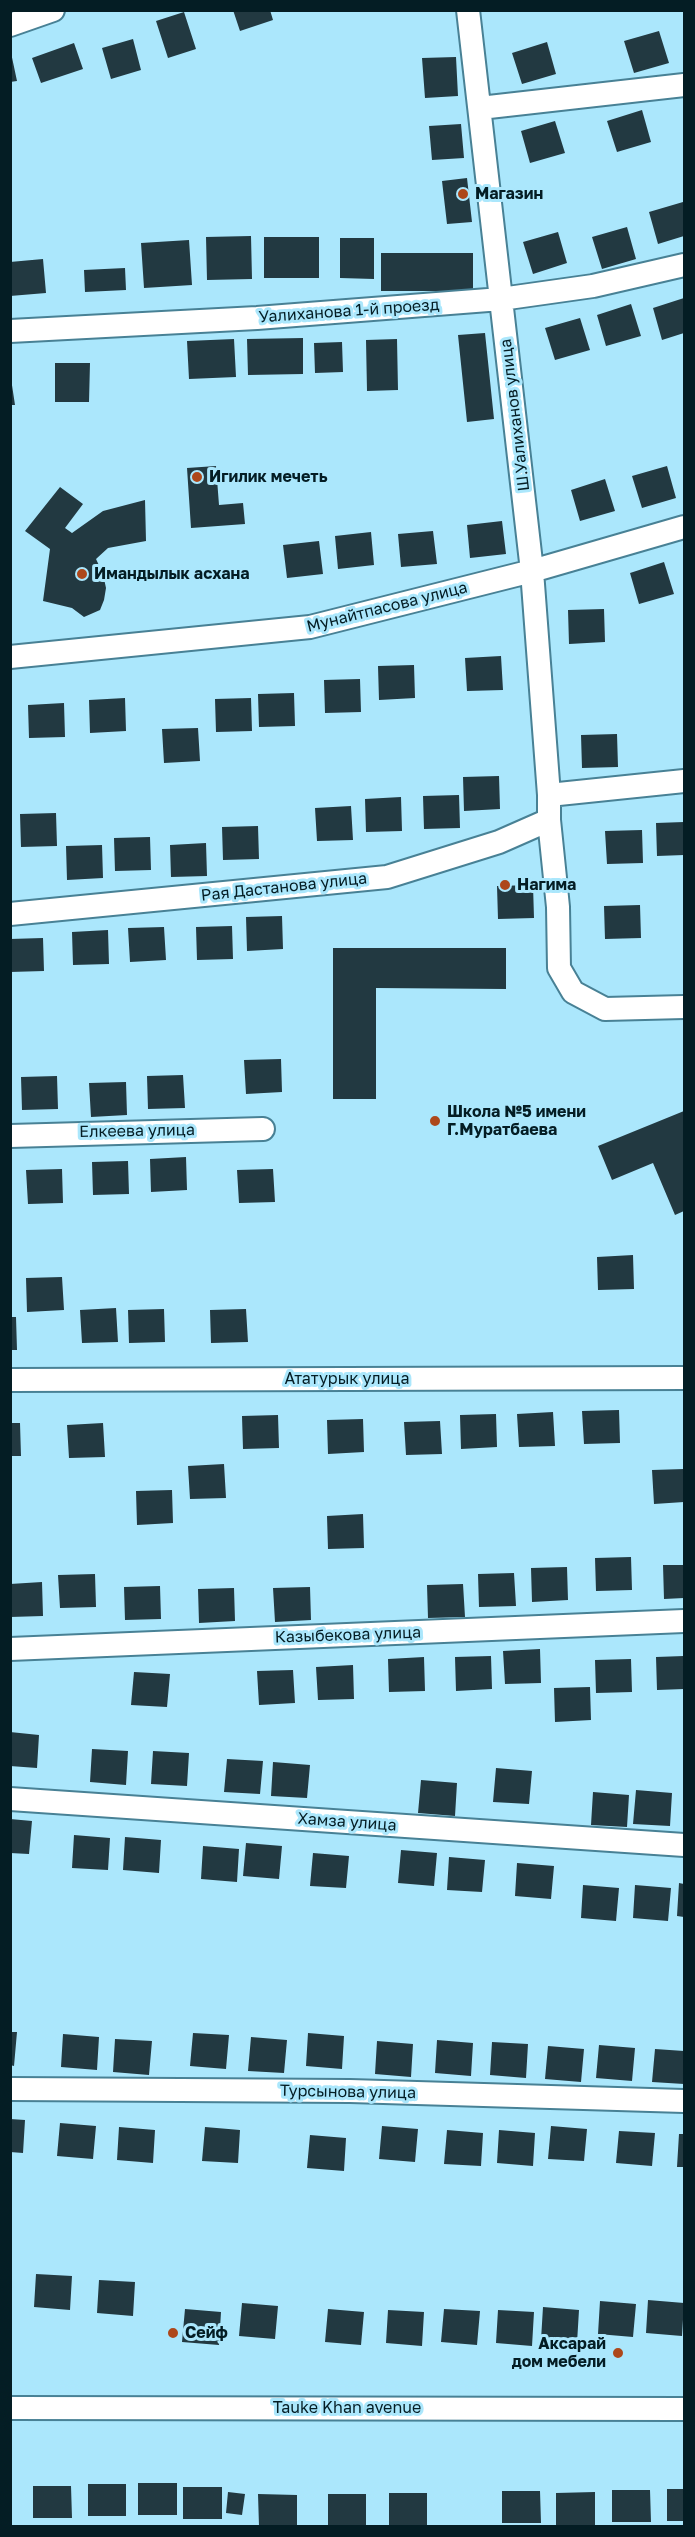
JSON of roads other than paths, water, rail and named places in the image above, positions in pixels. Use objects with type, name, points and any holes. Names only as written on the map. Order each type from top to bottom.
[{"type":"street","points":[[10,25],[53,10]]},
{"type":"street","name":"Ш.Уалиханов улица","points":[[468,10],[532,571],[549,820],[558,908],[559,968],[573,992],[605,1009],[684,1006]]},
{"type":"street","points":[[480,108],[684,85]]},
{"type":"street","name":"Уалиханова 1-й проезд","points":[[10,331],[257,318],[501,299],[593,286],[684,265]]},
{"type":"street","name":"Мунайтпасова улица","points":[[10,657],[310,627],[532,571],[684,527]]},
{"type":"street","points":[[549,795],[684,781]]},
{"type":"street","name":"Рая Дастанова улица","points":[[10,914],[387,877],[499,842],[549,820]]},
{"type":"street","name":"Елкеева улица","points":[[10,1136],[263,1128]]},
{"type":"street","name":"Ататурык улица","points":[[10,1380],[684,1378]]},
{"type":"street","name":"Казыбекова улица","points":[[10,1649],[684,1621]]},
{"type":"street","name":"Хамза улица","points":[[10,1798],[684,1845]]},
{"type":"street","name":"Турсынова улица","points":[[10,2089],[350,2091],[684,2101]]},
{"type":"street","name":"Tauke Khan avenue","points":[[10,2408],[684,2409]]},
{"type":"place","name":"Магазин","points":[[463,194]]},
{"type":"place","name":"Игилик мечеть","points":[[197,477]]},
{"type":"place","name":"Имандылык асхана","points":[[82,574]]},
{"type":"place","name":"Нагима","points":[[505,885]]},
{"type":"place","name":"Школа №5 имени Г.Муратбаева","points":[[435,1121]]},
{"type":"place","name":"Сейф","points":[[173,2333]]},
{"type":"place","name":"Аксарай дом мебели","points":[[618,2353]]}]
